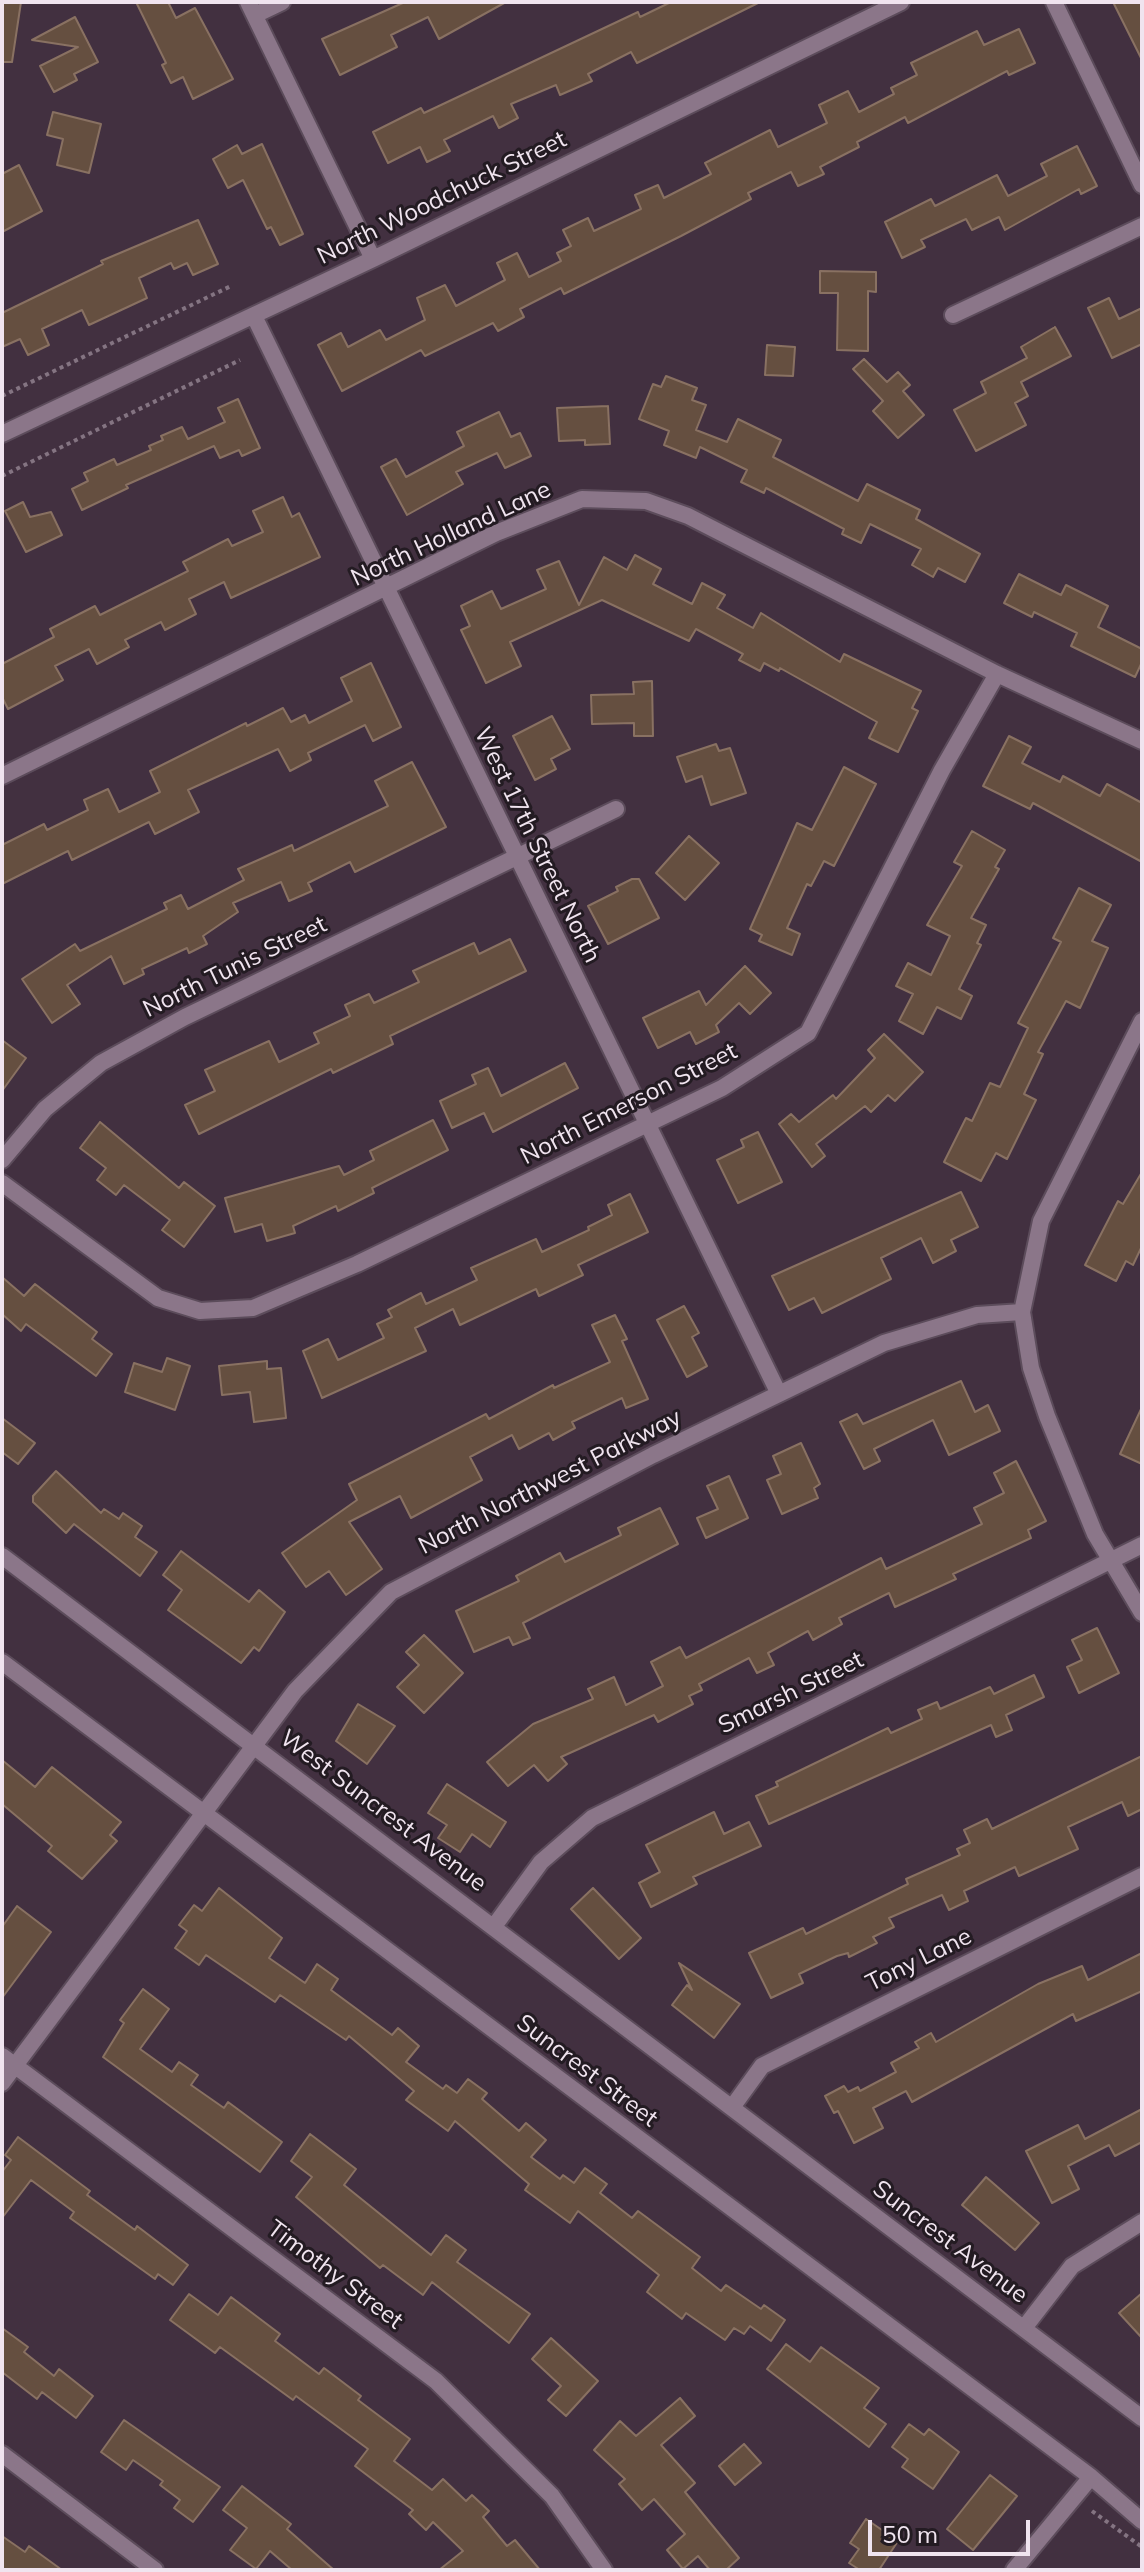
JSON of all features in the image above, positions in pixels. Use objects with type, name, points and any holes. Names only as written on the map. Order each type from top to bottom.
[{"type":"street","points":[[282,2],[252,9],[373,259]]},
{"type":"street","name":"North Woodchuck Street","points":[[2,434],[373,259],[901,2]]},
{"type":"street","points":[[1054,2],[1142,185]]},
{"type":"street","points":[[953,315],[1142,226]]},
{"type":"street","name":"West 17th Street North","points":[[254,316],[779,1394]]},
{"type":"street","name":"North Holland Lane","points":[[2,776],[386,590],[496,533],[582,499],[646,501],[688,516],[997,674],[1142,741]]},
{"type":"street","name":"North Emerson Street","points":[[2,1183],[158,1298],[200,1311],[253,1308],[357,1264],[722,1088],[808,1033],[942,770],[997,674]]},
{"type":"street","name":"North Tunis Street","points":[[2,1160],[45,1109],[101,1063],[185,1017],[616,809]]},
{"type":"street","points":[[1142,1021],[1041,1221],[1022,1312],[1031,1368],[1047,1416],[1095,1534],[1142,1613]]},
{"type":"street","name":"North Northwest Parkway","points":[[2,2083],[9,2061],[205,1814],[295,1691],[391,1592],[653,1455],[884,1343],[977,1315],[1022,1312]]},
{"type":"street","name":"Smarsh Street","points":[[495,1925],[541,1862],[592,1818],[1142,1545]]},
{"type":"street","name":"West Suncrest Avenue","points":[[2,1556],[733,2106]]},
{"type":"street","name":"Suncrest Street","points":[[2,1662],[1091,2477],[1142,2521]]},
{"type":"street","name":"Tony Lane","points":[[733,2106],[762,2066],[1142,1876]]},
{"type":"street","name":"Timothy Street","points":[[9,2061],[436,2381],[552,2496],[604,2570]]},
{"type":"street","name":"Suncrest Avenue","points":[[733,2106],[1140,2417]]},
{"type":"street","points":[[1024,2328],[1072,2266],[1142,2222]]},
{"type":"street","points":[[2,2454],[155,2570]]},
{"type":"street","points":[[1014,2570],[1091,2477]]},
{"type":"path","points":[[2,396],[231,286]]},
{"type":"path","points":[[2,476],[240,360]]},
{"type":"path","points":[[1092,2511],[1142,2547]]},
{"type":"building","points":[[2,2],[21,2],[12,62],[2,62]]},
{"type":"building","points":[[136,2],[168,2],[176,18],[195,8],[233,79],[193,99],[183,77],[171,83],[162,65],[166,63]]},
{"type":"building","points":[[405,2],[506,2],[439,39],[428,17],[391,35],[397,47],[340,75],[322,39]]},
{"type":"building","points":[[671,2],[760,2],[637,63],[631,52],[588,74],[592,81],[560,95],[556,85],[511,104],[518,118],[499,128],[493,116],[444,140],[450,151],[427,162],[420,147],[388,163],[373,132],[421,108],[424,113],[638,12],[640,17]]},
{"type":"building","points":[[1113,2],[1142,2],[1142,60]]},
{"type":"building","points":[[75,17],[98,62],[74,74],[77,80],[54,92],[40,66],[78,47],[32,40]]},
{"type":"building","points":[[1019,29],[1035,63],[1009,75],[1007,71],[908,123],[905,117],[857,142],[859,147],[820,167],[824,174],[798,186],[791,172],[748,193],[751,199],[681,236],[564,294],[561,288],[520,309],[524,317],[498,331],[493,323],[425,356],[421,350],[342,391],[318,345],[341,333],[348,347],[380,330],[386,340],[425,320],[417,298],[445,285],[456,306],[505,280],[497,263],[517,253],[529,277],[561,261],[557,253],[571,246],[563,230],[588,218],[594,231],[641,209],[635,195],[658,185],[664,198],[711,174],[705,163],[770,130],[778,147],[827,123],[819,105],[848,91],[859,112],[894,94],[891,88],[917,75],[911,63],[977,31],[984,45]]},
{"type":"building","points":[[53,112],[101,124],[89,173],[57,165],[63,139],[47,135]]},
{"type":"building","points":[[262,144],[303,234],[280,245],[271,227],[267,229],[243,180],[228,188],[213,159],[237,145],[242,154]]},
{"type":"building","points":[[1077,146],[1097,186],[1081,194],[1079,189],[1005,230],[999,217],[972,230],[966,219],[921,240],[925,247],[902,258],[885,222],[931,199],[935,206],[997,175],[1008,196],[1047,176],[1041,164]]},
{"type":"building","points":[[19,165],[42,211],[2,232],[2,174]]},
{"type":"building","points":[[198,220],[218,264],[193,275],[187,263],[174,269],[171,263],[139,278],[147,298],[89,325],[82,310],[42,329],[49,345],[28,355],[20,339],[2,347],[2,313],[103,264],[101,261]]},
{"type":"building","points":[[820,271],[876,272],[876,292],[868,291],[868,351],[837,350],[838,293],[820,293]]},
{"type":"building","points":[[1109,298],[1119,319],[1142,308],[1142,344],[1112,358],[1088,308]]},
{"type":"building","points":[[1055,327],[1071,356],[1021,382],[1028,396],[1015,403],[1026,425],[976,451],[954,410],[986,393],[981,382],[1027,358],[1021,347]]},
{"type":"building","points":[[767,345],[795,347],[793,376],[765,375]]},
{"type":"building","points":[[864,359],[887,382],[898,372],[910,385],[903,391],[924,415],[898,438],[873,411],[883,401],[853,369]]},
{"type":"building","points":[[666,376],[697,388],[692,400],[706,405],[696,430],[727,442],[738,419],[781,440],[773,457],[858,501],[867,484],[920,510],[916,519],[980,554],[965,582],[938,568],[933,577],[912,565],[921,549],[870,524],[861,543],[842,534],[844,529],[766,488],[764,493],[741,482],[747,470],[700,447],[696,458],[664,445],[669,431],[639,419],[653,384],[661,387]]},
{"type":"building","points":[[238,399],[260,448],[242,456],[239,450],[220,458],[214,446],[126,485],[128,488],[82,510],[72,489],[88,481],[84,473],[114,459],[117,465],[151,450],[149,446],[163,440],[161,436],[182,427],[188,439],[225,422],[218,408]]},
{"type":"building","points":[[608,406],[610,444],[585,445],[585,440],[559,441],[557,408]]},
{"type":"building","points":[[499,412],[511,437],[520,433],[531,456],[505,468],[497,453],[456,472],[463,484],[407,515],[381,467],[396,459],[406,477],[464,446],[457,432]]},
{"type":"building","points":[[283,497],[292,517],[299,513],[320,557],[231,598],[224,582],[189,599],[196,614],[165,630],[161,622],[125,640],[129,647],[97,664],[89,649],[55,666],[63,680],[8,709],[2,697],[2,664],[54,637],[50,629],[95,606],[100,615],[188,571],[183,562],[228,539],[232,546],[263,532],[253,511]]},
{"type":"building","points":[[23,502],[30,517],[51,512],[62,535],[26,552],[5,511]]},
{"type":"building","points":[[635,555],[661,569],[653,584],[692,604],[702,583],[725,595],[717,608],[753,628],[761,613],[840,662],[844,654],[921,691],[912,708],[918,711],[898,752],[869,738],[877,722],[780,668],[779,671],[764,663],[760,671],[739,660],[743,654],[696,629],[689,641],[602,600],[510,642],[521,666],[486,683],[461,630],[470,626],[461,606],[492,591],[501,609],[546,589],[537,570],[559,561],[579,605],[604,557],[627,570]]},
{"type":"building","points":[[1019,574],[1061,595],[1066,585],[1108,606],[1098,627],[1142,649],[1142,662],[1135,677],[1071,646],[1077,633],[1034,612],[1032,617],[1004,603]]},
{"type":"building","points":[[371,663],[401,727],[373,741],[365,725],[308,753],[311,760],[290,771],[278,749],[188,790],[199,812],[155,834],[149,822],[72,860],[68,851],[2,884],[2,845],[44,824],[47,830],[88,810],[84,800],[108,789],[119,812],[160,792],[150,771],[283,708],[291,722],[305,715],[309,723],[352,701],[341,678]]},
{"type":"building","points":[[652,681],[653,736],[634,736],[634,723],[592,724],[591,695],[634,694],[633,682]]},
{"type":"building","points":[[552,716],[570,749],[551,759],[556,769],[535,780],[513,736]]},
{"type":"building","points":[[1009,736],[1031,747],[1022,763],[1060,782],[1063,776],[1100,796],[1107,784],[1142,803],[1142,862],[1033,803],[1030,809],[983,786]]},
{"type":"building","points":[[716,744],[719,751],[730,748],[746,793],[711,805],[702,776],[686,782],[677,757]]},
{"type":"building","points":[[412,762],[446,827],[355,872],[350,862],[308,883],[312,891],[289,901],[281,882],[233,903],[238,912],[203,936],[207,944],[189,953],[187,948],[142,969],[144,974],[124,984],[111,956],[67,985],[80,1004],[52,1023],[22,979],[75,944],[80,951],[167,909],[164,903],[181,895],[188,909],[244,880],[238,869],[292,845],[294,851],[388,806],[375,781]]},
{"type":"building","points":[[844,767],[876,784],[834,866],[824,861],[811,886],[807,884],[787,928],[800,934],[792,955],[759,941],[762,935],[750,929],[797,823],[812,830]]},
{"type":"building","points":[[972,831],[1005,850],[995,867],[999,869],[971,918],[986,925],[977,943],[981,945],[959,989],[972,996],[961,1019],[937,1007],[923,1034],[899,1021],[913,994],[896,986],[908,963],[931,975],[950,936],[927,925],[962,866],[954,862]]},
{"type":"building","points":[[689,836],[719,863],[685,900],[656,873]]},
{"type":"building","points":[[639,879],[659,918],[608,944],[588,906],[618,891],[616,887]]},
{"type":"building","points":[[1079,888],[1111,905],[1092,941],[1108,948],[1080,1008],[1066,1001],[1038,1052],[1043,1054],[1024,1094],[1036,1100],[1007,1159],[996,1153],[981,1181],[944,1162],[966,1118],[972,1121],[990,1083],[1000,1087],[1028,1028],[1018,1023],[1061,942],[1053,938]]},
{"type":"building","points":[[510,939],[526,971],[390,1036],[393,1044],[333,1073],[331,1069],[199,1134],[185,1105],[215,1091],[205,1070],[269,1041],[279,1062],[319,1043],[314,1033],[350,1016],[345,1005],[369,994],[374,1003],[419,982],[413,971],[474,943],[479,954]]},
{"type":"building","points":[[745,966],[771,993],[750,1014],[739,1003],[716,1025],[719,1032],[696,1044],[690,1032],[658,1048],[643,1018],[699,991],[706,1005]]},
{"type":"building","points":[[884,1034],[923,1072],[895,1101],[888,1095],[871,1112],[865,1106],[816,1144],[825,1156],[812,1167],[779,1124],[791,1114],[799,1122],[833,1095],[836,1099],[875,1058],[868,1050]]},
{"type":"building","points":[[2,1040],[26,1058],[2,1091]]},
{"type":"building","points":[[565,1063],[578,1088],[493,1132],[484,1113],[452,1128],[440,1101],[476,1084],[472,1075],[488,1068],[501,1096]]},
{"type":"building","points":[[433,1120],[448,1150],[372,1188],[374,1193],[338,1211],[336,1206],[293,1226],[295,1233],[267,1241],[262,1224],[235,1232],[225,1198],[339,1166],[344,1175],[374,1160],[370,1151]]},
{"type":"building","points":[[100,1122],[179,1188],[184,1182],[215,1206],[184,1247],[162,1230],[170,1220],[124,1185],[116,1195],[97,1180],[106,1168],[80,1148]]},
{"type":"building","points":[[758,1132],[782,1182],[738,1203],[717,1160],[744,1147],[741,1140]]},
{"type":"building","points":[[1142,1172],[1142,1246],[1133,1265],[1126,1261],[1116,1281],[1085,1265],[1118,1201],[1123,1204]]},
{"type":"building","points":[[961,1192],[978,1227],[951,1240],[956,1251],[933,1263],[921,1238],[881,1258],[891,1279],[822,1313],[814,1298],[789,1310],[772,1276]]},
{"type":"building","points":[[630,1194],[648,1232],[578,1265],[583,1275],[539,1296],[536,1289],[460,1325],[453,1309],[415,1328],[426,1351],[322,1398],[303,1351],[328,1339],[338,1360],[384,1338],[377,1324],[392,1317],[388,1310],[421,1293],[426,1304],[477,1280],[471,1268],[536,1239],[542,1252],[589,1230],[588,1227],[612,1215],[608,1205]]},
{"type":"building","points":[[2,1277],[24,1296],[35,1284],[97,1332],[92,1339],[112,1354],[96,1376],[26,1324],[21,1331],[2,1314]]},
{"type":"building","points":[[684,1306],[699,1333],[692,1337],[707,1366],[687,1377],[657,1320]]},
{"type":"building","points":[[615,1315],[627,1339],[622,1341],[648,1399],[626,1408],[622,1398],[572,1422],[575,1428],[553,1440],[549,1433],[519,1449],[512,1435],[470,1457],[482,1480],[411,1518],[400,1496],[349,1522],[382,1569],[346,1595],[329,1571],[306,1587],[282,1553],[357,1500],[349,1484],[486,1414],[489,1419],[553,1385],[554,1388],[610,1362],[592,1325]]},
{"type":"building","points":[[167,1358],[190,1366],[175,1410],[125,1392],[134,1363],[162,1372]]},
{"type":"building","points":[[267,1361],[267,1369],[281,1368],[286,1418],[254,1422],[250,1392],[222,1395],[219,1366]]},
{"type":"building","points":[[961,1381],[975,1412],[988,1405],[1000,1431],[949,1455],[933,1420],[874,1449],[880,1461],[864,1469],[840,1422],[857,1414],[863,1424]]},
{"type":"building","points":[[1142,1407],[1142,1464],[1120,1454]]},
{"type":"building","points":[[2,1418],[35,1443],[18,1464],[2,1452]]},
{"type":"building","points":[[801,1443],[820,1484],[814,1488],[818,1498],[782,1514],[767,1480],[781,1474],[773,1456]]},
{"type":"building","points":[[1016,1461],[1046,1521],[1028,1530],[1031,1538],[953,1574],[956,1579],[895,1607],[889,1593],[839,1618],[842,1624],[813,1640],[808,1631],[768,1653],[774,1665],[757,1673],[749,1658],[699,1684],[702,1690],[689,1696],[693,1704],[658,1722],[654,1715],[561,1757],[567,1764],[548,1781],[534,1765],[508,1786],[487,1762],[533,1724],[593,1699],[588,1689],[614,1677],[626,1705],[663,1686],[651,1662],[680,1647],[686,1658],[881,1558],[886,1569],[982,1524],[974,1508],[1004,1493],[994,1473]]},
{"type":"building","points":[[56,1471],[101,1513],[104,1509],[119,1519],[123,1513],[142,1526],[135,1537],[157,1552],[140,1576],[74,1524],[66,1533],[33,1502],[33,1496]]},
{"type":"building","points":[[729,1476],[748,1518],[706,1538],[697,1518],[718,1509],[707,1486]]},
{"type":"building","points":[[660,1508],[678,1544],[523,1623],[530,1638],[513,1645],[509,1637],[474,1652],[456,1611],[519,1581],[516,1576],[560,1553],[565,1562],[621,1535],[618,1528]]},
{"type":"building","points":[[181,1551],[249,1602],[259,1590],[285,1612],[259,1651],[254,1647],[241,1663],[168,1610],[182,1590],[163,1575]]},
{"type":"building","points":[[1097,1628],[1119,1673],[1079,1693],[1067,1667],[1082,1660],[1072,1640]]},
{"type":"building","points":[[424,1635],[463,1673],[424,1713],[397,1687],[419,1665],[406,1652]]},
{"type":"building","points":[[1034,1675],[1044,1697],[1006,1715],[1012,1730],[996,1737],[991,1725],[769,1824],[756,1796],[778,1786],[776,1782],[888,1728],[891,1733],[922,1719],[918,1710],[937,1702],[940,1709],[990,1687],[994,1694]]},
{"type":"building","points":[[358,1704],[395,1726],[367,1764],[336,1741]]},
{"type":"building","points":[[1142,1756],[1142,1809],[1128,1816],[1122,1802],[1068,1827],[1078,1849],[1019,1876],[1015,1867],[964,1891],[968,1901],[949,1910],[942,1895],[889,1918],[894,1927],[873,1937],[877,1943],[849,1957],[848,1953],[837,1956],[799,1974],[803,1983],[771,1998],[749,1953],[803,1928],[806,1934],[908,1884],[906,1879],[960,1855],[957,1849],[970,1843],[964,1830],[987,1819],[992,1829]]},
{"type":"building","points":[[2,1760],[35,1787],[52,1767],[121,1822],[110,1835],[117,1841],[82,1879],[48,1851],[52,1846],[2,1804]]},
{"type":"building","points":[[447,1784],[506,1822],[490,1847],[472,1834],[460,1852],[438,1838],[447,1825],[428,1813]]},
{"type":"building","points":[[714,1812],[724,1834],[749,1822],[761,1846],[693,1877],[697,1884],[651,1907],[639,1883],[660,1872],[646,1845]]},
{"type":"building","points":[[219,1888],[282,1938],[269,1958],[305,1983],[317,1964],[338,1979],[331,1990],[392,2035],[398,2028],[419,2046],[406,2062],[443,2089],[446,2085],[457,2093],[468,2079],[487,2093],[482,2099],[519,2131],[526,2123],[546,2140],[531,2157],[560,2179],[563,2175],[574,2183],[585,2168],[607,2184],[600,2193],[632,2218],[638,2211],[700,2257],[692,2268],[721,2291],[726,2285],[761,2309],[764,2305],[785,2320],[771,2341],[750,2326],[744,2334],[734,2328],[725,2340],[686,2313],[682,2319],[647,2292],[659,2275],[578,2211],[570,2223],[525,2190],[529,2184],[455,2121],[448,2131],[406,2100],[414,2091],[349,2036],[346,2040],[280,1995],[275,2002],[206,1955],[199,1965],[175,1948],[187,1931],[179,1925],[194,1905],[202,1911]]},
{"type":"building","points":[[593,1888],[641,1938],[619,1959],[571,1909]]},
{"type":"building","points":[[17,1906],[51,1932],[2,1998],[2,1927]]},
{"type":"building","points":[[1142,1953],[1142,1991],[1076,2021],[1073,2014],[912,2102],[906,2091],[873,2108],[883,2128],[854,2143],[838,2111],[834,2113],[825,2096],[844,2086],[848,2092],[858,2087],[860,2091],[896,2072],[891,2063],[919,2048],[915,2042],[931,2033],[936,2042],[1038,1984],[1082,1966],[1088,1980]]},
{"type":"building","points":[[679,1963],[740,2004],[714,2038],[672,2005],[687,1985],[692,1990]]},
{"type":"building","points":[[143,1989],[169,2009],[140,2049],[172,2072],[179,2062],[198,2075],[191,2085],[224,2108],[228,2102],[282,2142],[260,2172],[103,2057],[124,2023],[120,2020]]},
{"type":"building","points":[[1142,2109],[1142,2142],[1115,2156],[1109,2145],[1068,2166],[1079,2189],[1052,2203],[1026,2151],[1078,2125],[1085,2139]]},
{"type":"building","points":[[310,2134],[356,2169],[344,2185],[431,2255],[446,2235],[466,2250],[457,2262],[530,2314],[509,2343],[432,2282],[423,2295],[383,2265],[380,2268],[296,2197],[312,2177],[291,2161]]},
{"type":"building","points":[[18,2137],[90,2191],[87,2195],[135,2230],[137,2226],[188,2265],[173,2285],[158,2274],[155,2279],[70,2218],[74,2212],[31,2180],[2,2218],[2,2172],[11,2160],[5,2155]]},
{"type":"building","points":[[986,2177],[1039,2223],[1015,2250],[962,2205]]},
{"type":"building","points":[[1142,2293],[1142,2338],[1119,2313]]},
{"type":"building","points":[[189,2294],[218,2315],[231,2297],[280,2334],[275,2341],[319,2374],[324,2368],[361,2396],[358,2400],[410,2439],[394,2461],[432,2490],[443,2479],[466,2501],[472,2495],[489,2511],[483,2517],[507,2546],[515,2540],[540,2570],[439,2570],[463,2551],[433,2522],[426,2530],[409,2514],[413,2510],[355,2466],[368,2449],[296,2396],[293,2400],[220,2347],[215,2353],[170,2320]]},
{"type":"building","points":[[2,2328],[28,2347],[24,2352],[54,2376],[59,2369],[93,2396],[76,2418],[42,2392],[37,2399],[2,2372]]},
{"type":"building","points":[[551,2338],[598,2381],[566,2416],[548,2400],[561,2386],[532,2359]]},
{"type":"building","points":[[786,2344],[810,2362],[821,2347],[879,2388],[864,2408],[886,2424],[869,2447],[767,2369]]},
{"type":"building","points":[[680,2398],[695,2416],[661,2445],[695,2483],[685,2492],[739,2558],[726,2570],[710,2570],[698,2556],[683,2569],[667,2550],[685,2534],[654,2499],[642,2510],[619,2484],[625,2479],[594,2450],[620,2421],[636,2436]]},
{"type":"building","points":[[124,2420],[220,2487],[193,2522],[174,2508],[180,2500],[160,2485],[163,2481],[133,2460],[126,2470],[101,2452]]},
{"type":"building","points":[[909,2424],[924,2435],[929,2429],[959,2452],[933,2489],[902,2467],[908,2459],[892,2447]]},
{"type":"building","points":[[744,2444],[761,2463],[735,2485],[719,2466]]},
{"type":"building","points":[[990,2475],[1017,2496],[973,2550],[947,2529]]},
{"type":"building","points":[[242,2486],[291,2524],[287,2529],[334,2570],[292,2570],[270,2551],[256,2569],[230,2550],[247,2528],[223,2510]]},
{"type":"building","points":[[866,2519],[898,2541],[879,2570],[860,2570],[849,2563],[859,2549],[850,2543]]},
{"type":"building","points":[[2,2536],[25,2552],[29,2546],[62,2570],[2,2570]]}]
